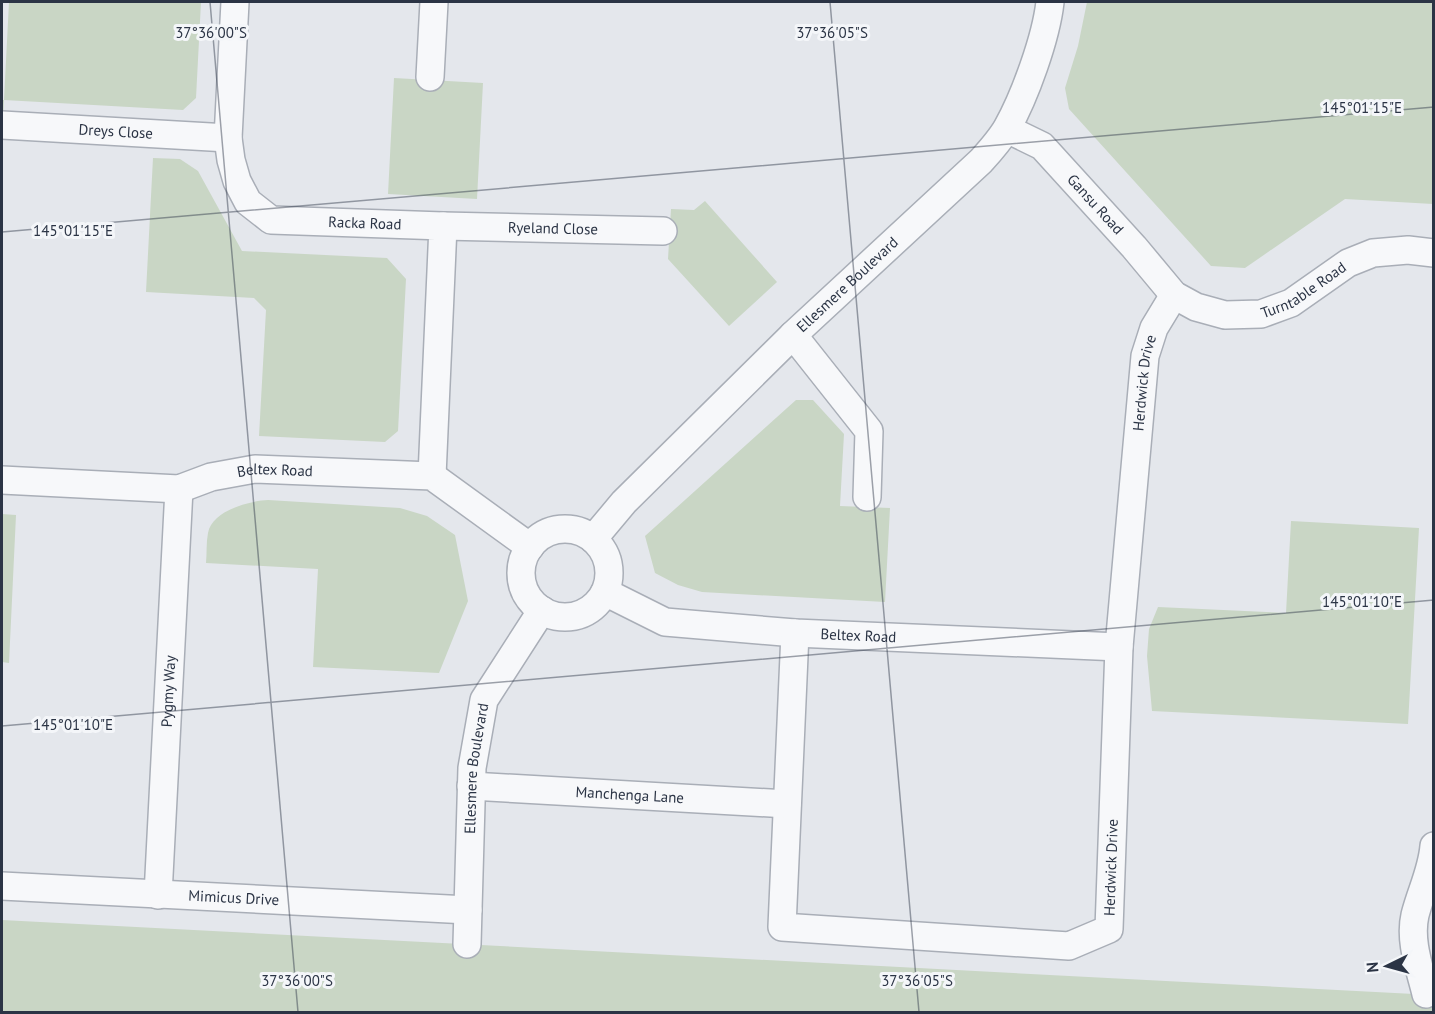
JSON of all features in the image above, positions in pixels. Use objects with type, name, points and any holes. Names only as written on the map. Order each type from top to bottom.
[{"type":"street","name":"Racka Road","points":[[235,2],[228,138],[237,181],[248,202],[271,220],[443,226]]},
{"type":"street","points":[[430,77],[434,2]]},
{"type":"street","name":"Ellesmere Boulevard","points":[[591,537],[624,501],[793,335],[981,161],[1007,129],[1042,41],[1050,2]]},
{"type":"street","name":"Dreys Close","points":[[2,125],[228,138]]},
{"type":"street","name":"Gansu Road","points":[[1007,129],[1042,146],[1134,247],[1174,295]]},
{"type":"street","points":[[443,226],[432,476],[530,547]]},
{"type":"street","name":"Ryeland Close","points":[[443,226],[663,231]]},
{"type":"street","name":"Turntable Road","points":[[1174,295],[1196,307],[1225,315],[1261,314],[1291,303],[1348,263],[1373,253],[1408,250],[1434,253]]},
{"type":"street","name":"Herdwick Drive","points":[[795,633],[782,927],[1069,946],[1109,929],[1119,647],[1145,356],[1154,328],[1174,295]]},
{"type":"street","points":[[793,335],[869,431],[867,497]]},
{"type":"street","name":"Beltex Road","points":[[2,480],[179,489],[211,477],[255,469],[432,476]]},
{"type":"street","name":"Pygmy Way","points":[[158,895],[179,489]]},
{"type":"street","points":[[558,529],[574,529],[591,537],[600,545],[607,558],[609,573],[605,592],[600,601],[589,610],[575,616],[560,617],[533,604],[525,591],[521,575],[523,559],[530,547],[543,535],[558,529]]},
{"type":"street","name":"Beltex Road","points":[[605,592],[664,622],[795,633],[1119,647]]},
{"type":"street","name":"Ellesmere Boulevard","points":[[467,944],[472,768],[484,700],[542,610]]},
{"type":"street","name":"Manchenga Lane","points":[[471,786],[787,804]]},
{"type":"street","points":[[1426,994],[1414,943],[1415,917],[1433,862],[1434,846]]},
{"type":"street","name":"Mimicus Drive","points":[[2,886],[468,910]]},
{"type":"green space","points":[[9,2],[201,2],[196,98],[183,110],[4,100]]},
{"type":"green space","points":[[1087,2],[1433,2],[1433,204],[1345,199],[1245,268],[1211,266],[1069,109],[1065,88],[1078,46]]},
{"type":"green space","points":[[394,78],[483,83],[477,199],[388,194]]},
{"type":"green space","points":[[2,100],[4,100],[2,140]]},
{"type":"green space","points":[[153,158],[180,159],[198,171],[242,251],[387,258],[406,279],[398,431],[385,442],[259,436],[266,310],[254,298],[146,292]]},
{"type":"green space","points":[[705,201],[777,282],[729,326],[668,259],[671,209],[694,210]]},
{"type":"green space","points":[[796,400],[813,400],[844,434],[840,506],[890,508],[885,602],[702,592],[678,585],[655,573],[645,536]]},
{"type":"green space","points":[[268,500],[400,508],[427,516],[455,535],[468,601],[439,673],[313,667],[318,569],[206,563],[208,533],[216,519],[223,513],[241,505]]},
{"type":"green space","points":[[2,514],[16,515],[9,663],[2,662]]},
{"type":"green space","points":[[1291,521],[1419,528],[1408,724],[1152,711],[1147,656],[1149,629],[1158,607],[1286,613]]},
{"type":"green space","points":[[2,920],[1433,995],[1433,1012],[2,1012]]}]
